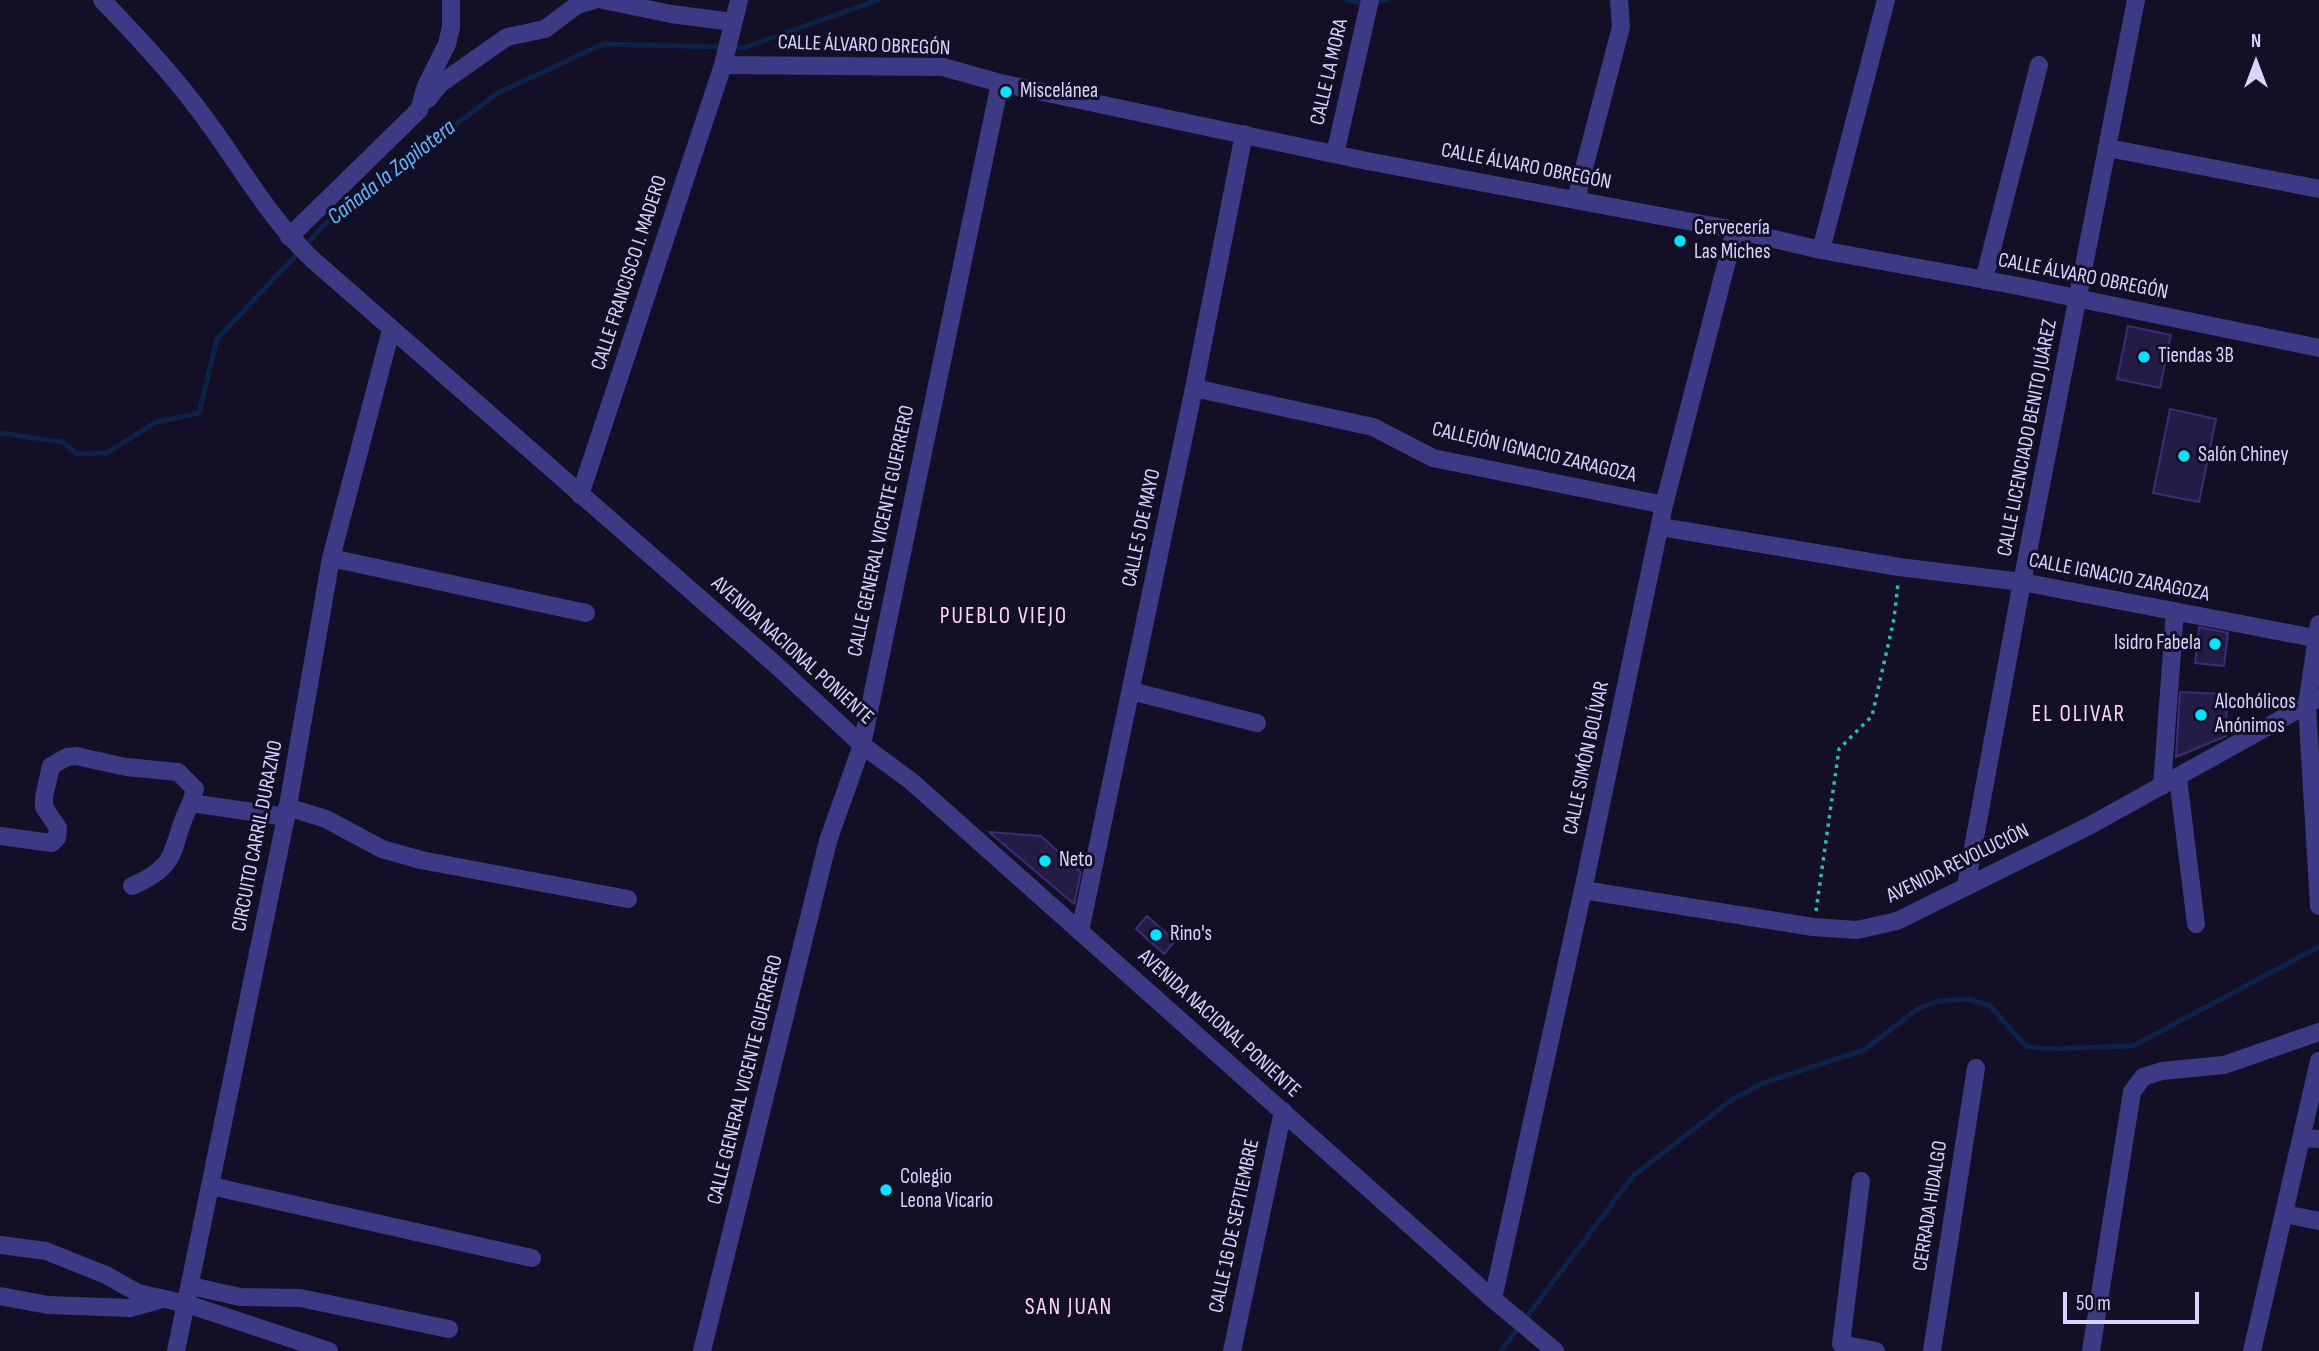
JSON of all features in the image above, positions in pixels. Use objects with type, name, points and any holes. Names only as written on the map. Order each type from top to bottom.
[{"type":"street","name":"AVENIDA NACIONAL PONIENTE","points":[[102,0],[195,105],[251,187],[289,237],[312,259],[776,665],[862,745],[911,781],[1493,1299],[1555,1351]]},
{"type":"street","points":[[419,110],[426,86],[447,44],[451,27],[451,0]]},
{"type":"street","points":[[289,237],[419,110],[440,84],[507,37],[545,29],[577,5],[594,0]]},
{"type":"street","points":[[603,0],[671,14],[733,22],[739,0]]},
{"type":"street","points":[[1576,199],[1620,27],[1619,0]]},
{"type":"street","points":[[1821,250],[1886,0]]},
{"type":"street","name":"CALLE LICENCIADO BENITO JUÁREZ","points":[[1966,886],[2022,582],[2136,0]]},
{"type":"street","name":"CALLE LA MORA","points":[[1335,154],[1368,8]]},
{"type":"street","name":"CALLE FRANCISCO I. MADERO","points":[[580,495],[723,65],[733,22]]},
{"type":"street","name":"CALLE ÁLVARO OBREGÓN","points":[[723,65],[943,67],[1000,83],[1335,154],[1735,230],[1821,250],[2319,348]]},
{"type":"street","points":[[1983,280],[2039,65]]},
{"type":"street","name":"CALLE GENERAL VICENTE GUERRERO","points":[[702,1351],[828,841],[862,745],[1000,83]]},
{"type":"street","name":"CALLE 5 DE MAYO","points":[[1080,931],[1194,388],[1244,134]]},
{"type":"street","points":[[2108,148],[2319,189]]},
{"type":"street","name":"CALLE SIMÓN BOLÍVAR","points":[[1493,1299],[1664,505],[1735,230]]},
{"type":"street","name":"CIRCUITO CARRIL DURAZNO","points":[[176,1351],[287,812],[331,558],[391,330]]},
{"type":"street","name":"CALLEJÓN IGNACIO ZARAGOZA","points":[[1194,388],[1373,427],[1433,458],[1664,505]]},
{"type":"street","name":"CALLE IGNACIO ZARAGOZA","points":[[1661,527],[1899,567],[2022,582],[2318,634]]},
{"type":"street","points":[[331,558],[586,613]]},
{"type":"street","points":[[2175,611],[2170,782],[2196,924]]},
{"type":"street","points":[[2318,634],[2313,702],[2319,906]]},
{"type":"street","points":[[1131,691],[1257,723]]},
{"type":"street","name":"AVENIDA REVOLUCIÓN","points":[[1583,890],[1813,927],[1857,930],[1897,921],[2089,826],[2313,702]]},
{"type":"street","points":[[0,836],[41,843],[52,843],[57,838],[58,828],[44,807],[44,797],[51,766],[67,757],[76,756],[126,767],[178,772],[195,789],[183,817],[173,855],[151,878],[132,886]]},
{"type":"street","points":[[191,803],[219,809],[287,812],[326,819],[382,849],[395,853],[628,899]]},
{"type":"street","points":[[2091,1351],[2132,1092],[2143,1077],[2162,1071],[2224,1065],[2319,1032]]},
{"type":"street","points":[[2252,1351],[2284,1214],[2310,1139],[2319,1061]]},
{"type":"street","name":"CERRADA HIDALGO","points":[[1932,1351],[1976,1068]]},
{"type":"street","name":"CALLE 16 DE SEPTIEMBRE","points":[[1232,1351],[1283,1111]]},
{"type":"street","points":[[1861,1181],[1841,1344],[1876,1351]]},
{"type":"street","points":[[211,1186],[532,1258]]},
{"type":"street","points":[[2284,1214],[2319,1221]]},
{"type":"street","points":[[0,1245],[46,1251],[106,1275],[138,1293],[160,1300]]},
{"type":"street","points":[[189,1295],[329,1351]]},
{"type":"street","points":[[0,1296],[48,1305],[130,1308],[189,1295],[300,1298],[449,1329]]},
{"type":"path","points":[[1813,927],[1839,749],[1872,716],[1894,620],[1899,567]]},
{"type":"building","name":"Tiendas 3B","points":[[2128,326],[2171,335],[2160,388],[2117,379]]},
{"type":"building","name":"Salón Chiney","points":[[2170,409],[2216,419],[2199,502],[2153,493]]},
{"type":"building","points":[[2199,627],[2228,633],[2224,666],[2195,663]]},
{"type":"building","name":"Alcohólicos Anónimos","points":[[2180,692],[2227,694],[2226,736],[2176,757]]},
{"type":"building","name":"Neto","points":[[989,832],[1041,836],[1081,872],[1074,904]]},
{"type":"building","name":"Rino's","points":[[1147,916],[1175,941],[1164,954],[1136,929]]},
{"type":"waterway","name":"Cañada la Zopilotera","points":[[732,47],[743,48],[878,0]]},
{"type":"waterway","name":"Cañada la Zopilotera","points":[[1347,0],[1361,3],[1387,0]]},
{"type":"waterway","name":"Cañada la Zopilotera","points":[[0,433],[63,442],[77,454],[107,453],[156,422],[199,413],[217,339],[333,216],[498,93],[603,44],[722,47]]},
{"type":"waterway","points":[[1501,1351],[1633,1176],[1733,1099],[1763,1083],[1864,1050],[1919,1008],[1939,1001],[1967,999],[1989,1005],[2026,1046],[2046,1049],[2133,1046],[2319,947]]},
{"type":"place","name":"Miscelánea","points":[[1006,92]]},
{"type":"place","name":"Cervecería Las Miches","points":[[1680,241]]},
{"type":"place","name":"Tiendas 3B","points":[[2144,357]]},
{"type":"place","name":"Salón Chiney","points":[[2184,456]]},
{"type":"place","name":"Isidro Fabela","points":[[2215,644]]},
{"type":"place","name":"Alcohólicos Anónimos","points":[[2201,715]]},
{"type":"place","name":"Neto","points":[[1045,861]]},
{"type":"place","name":"Rino's","points":[[1156,935]]},
{"type":"place","name":"Colegio Leona Vicario","points":[[886,1190]]},
{"type":"district","name":"PUEBLO VIEJO","points":[[1004,617]]},
{"type":"district","name":"EL OLIVAR","points":[[2079,715]]},
{"type":"district","name":"SAN JUAN","points":[[1069,1308]]}]
